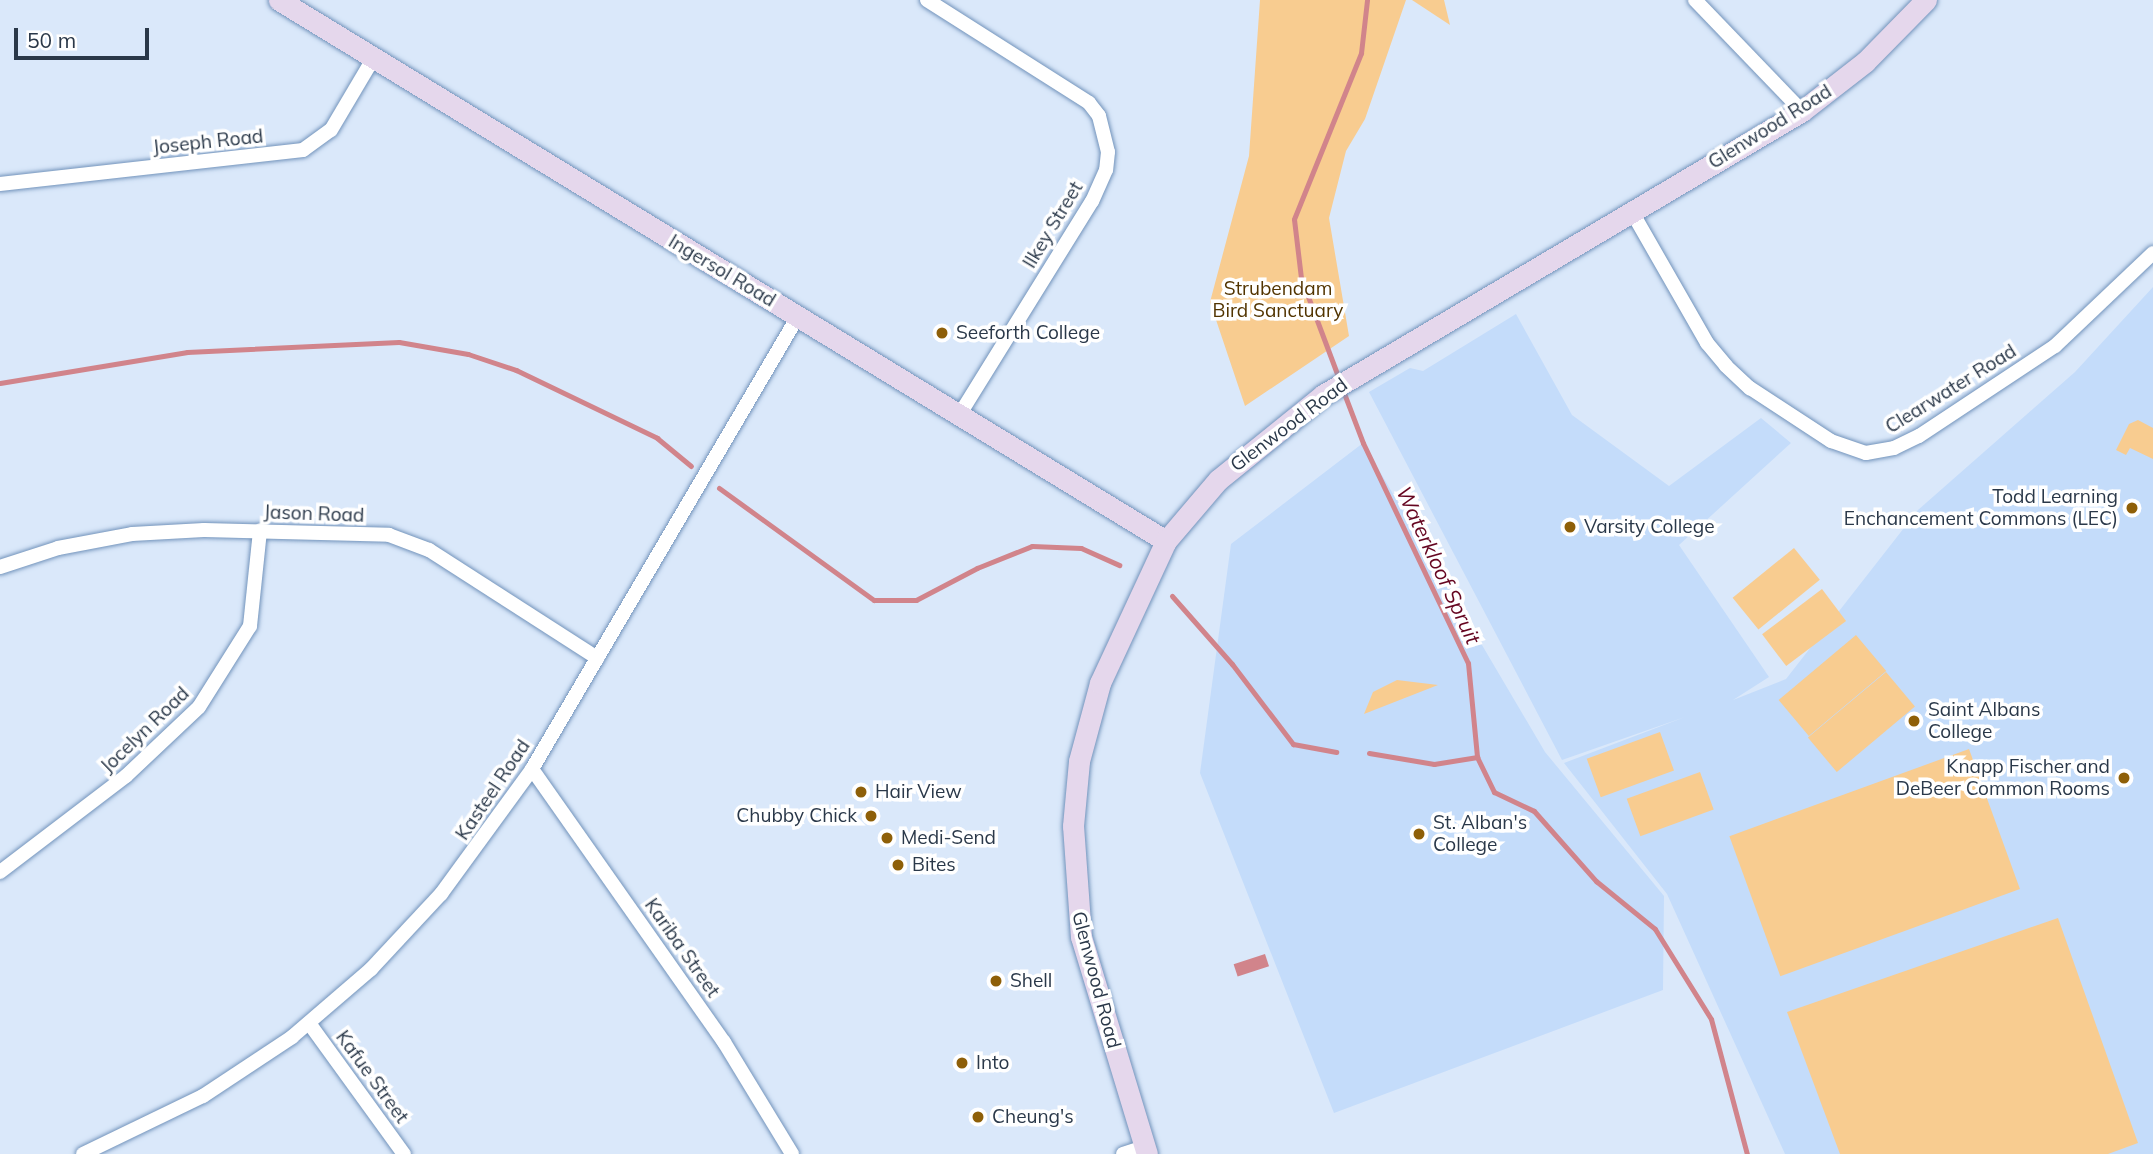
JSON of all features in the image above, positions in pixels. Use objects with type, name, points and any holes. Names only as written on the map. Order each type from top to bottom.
[{"type":"street","name":"Ingersol Road","points":[[278,0],[958,417],[1166,541]]},
{"type":"street","name":"Ilkey Street","points":[[927,0],[1089,103],[1099,116],[1108,152],[1106,170],[1092,201],[958,417]]},
{"type":"street","points":[[1695,0],[1802,111]]},
{"type":"street","name":"Glenwood Road","points":[[1146,1150],[1081,937],[1073,826],[1079,761],[1100,683],[1166,541],[1218,480],[1323,396],[1802,111],[1865,62],[1926,0]]},
{"type":"street","name":"Joseph Road","points":[[0,184],[303,150],[331,130],[373,59]]},
{"type":"street","name":"Clearwater Road","points":[[1632,212],[1707,343],[1726,366],[1750,387],[1830,441],[1866,453],[1894,448],[1919,436],[2055,346],[2153,253]]},
{"type":"street","name":"Kasteel Road","points":[[83,1154],[223,1084],[309,1023],[371,969],[432,904],[489,833],[532,769],[797,318]]},
{"type":"street","name":"Jason Road","points":[[0,567],[58,548],[132,534],[260,531],[389,536],[412,542],[597,658]]},
{"type":"street","name":"Jocelyn Road","points":[[0,872],[126,776],[204,700],[237,652],[252,618],[260,531]]},
{"type":"street","name":"Kariba Street","points":[[532,769],[724,1042],[792,1154]]},
{"type":"street","name":"Kafue Street","points":[[309,1023],[404,1154]]},
{"type":"street","points":[[1123,1154],[1146,1150]]},
{"type":"shaded area","name":"Saint Albans College","points":[[2153,287],[2153,1154],[1785,1154],[1667,894],[1564,763],[1685,717],[1562,760],[1369,392],[1410,368],[1423,371],[1516,314],[1572,415],[1669,486],[1761,418],[1791,443],[1679,545],[1769,677],[1733,700],[1786,679],[1918,510],[2075,372]]},
{"type":"shaded area","name":"St. Alban's College","points":[[1363,443],[1545,752],[1664,896],[1663,990],[1334,1113],[1200,773],[1231,544]]},
{"type":"shaded area","points":[[1265,954],[1269,966],[1238,977],[1234,964]]},
{"type":"green space","name":"Strubendam Bird Sanctuary","points":[[1260,0],[1406,0],[1365,119],[1346,151],[1329,218],[1349,336],[1245,406],[1210,302],[1249,156]]},
{"type":"green space","points":[[1412,0],[1444,0],[1450,25]]},
{"type":"green space","points":[[2138,420],[2153,428],[2153,459],[2130,448],[2126,455],[2116,450],[2129,424]]},
{"type":"green space","points":[[1794,548],[1820,580],[1758,630],[1733,598]]},
{"type":"green space","points":[[1822,589],[1846,621],[1786,666],[1762,634]]},
{"type":"green space","points":[[1856,635],[1886,671],[1809,736],[1779,700]]},
{"type":"green space","points":[[1886,672],[1915,706],[1837,772],[1808,738]]},
{"type":"green space","points":[[1397,680],[1438,685],[1364,714],[1373,692]]},
{"type":"green space","points":[[1660,732],[1674,771],[1601,797],[1587,759]]},
{"type":"green space","points":[[1969,749],[2020,889],[1780,976],[1729,836]]},
{"type":"green space","points":[[1700,772],[1714,810],[1640,836],[1627,799]]},
{"type":"green space","points":[[2058,918],[2138,1143],[2108,1154],[1840,1154],[1787,1012]]},
{"type":"waterway","name":"Waterkloof Spruit","points":[[1339,379],[1301,278],[1294,219],[1361,53],[1367,0]]},
{"type":"waterway","points":[[0,383],[187,352],[399,342],[468,354],[516,370],[657,438],[691,466]]},
{"type":"waterway","name":"Waterkloof Spruit","points":[[1342,388],[1363,443],[1468,663],[1477,757],[1494,792],[1534,811],[1596,881],[1655,929],[1711,1019],[1747,1154]]},
{"type":"waterway","points":[[719,488],[874,600],[916,600],[977,568],[1032,546],[1081,548],[1119,565]]},
{"type":"waterway","points":[[1172,596],[1232,664],[1293,744],[1336,752]]},
{"type":"waterway","points":[[1369,753],[1434,764],[1477,757]]},
{"type":"place","name":"Seeforth College","points":[[942,333]]},
{"type":"place","name":"Todd Learning Enchancement Commons (LEC)","points":[[2132,508]]},
{"type":"place","name":"Varsity College","points":[[1570,527]]},
{"type":"place","name":"Saint Albans College","points":[[1914,721]]},
{"type":"place","name":"Knapp Fischer and DeBeer Common Rooms","points":[[2124,778]]},
{"type":"place","name":"Hair View","points":[[861,792]]},
{"type":"place","name":"Chubby Chick","points":[[871,816]]},
{"type":"place","name":"St. Alban's College","points":[[1419,834]]},
{"type":"place","name":"Medi-Send","points":[[887,838]]},
{"type":"place","name":"Bites","points":[[898,865]]},
{"type":"place","name":"Shell","points":[[996,981]]},
{"type":"place","name":"Into","points":[[962,1063]]},
{"type":"place","name":"Cheung's","points":[[978,1117]]}]
